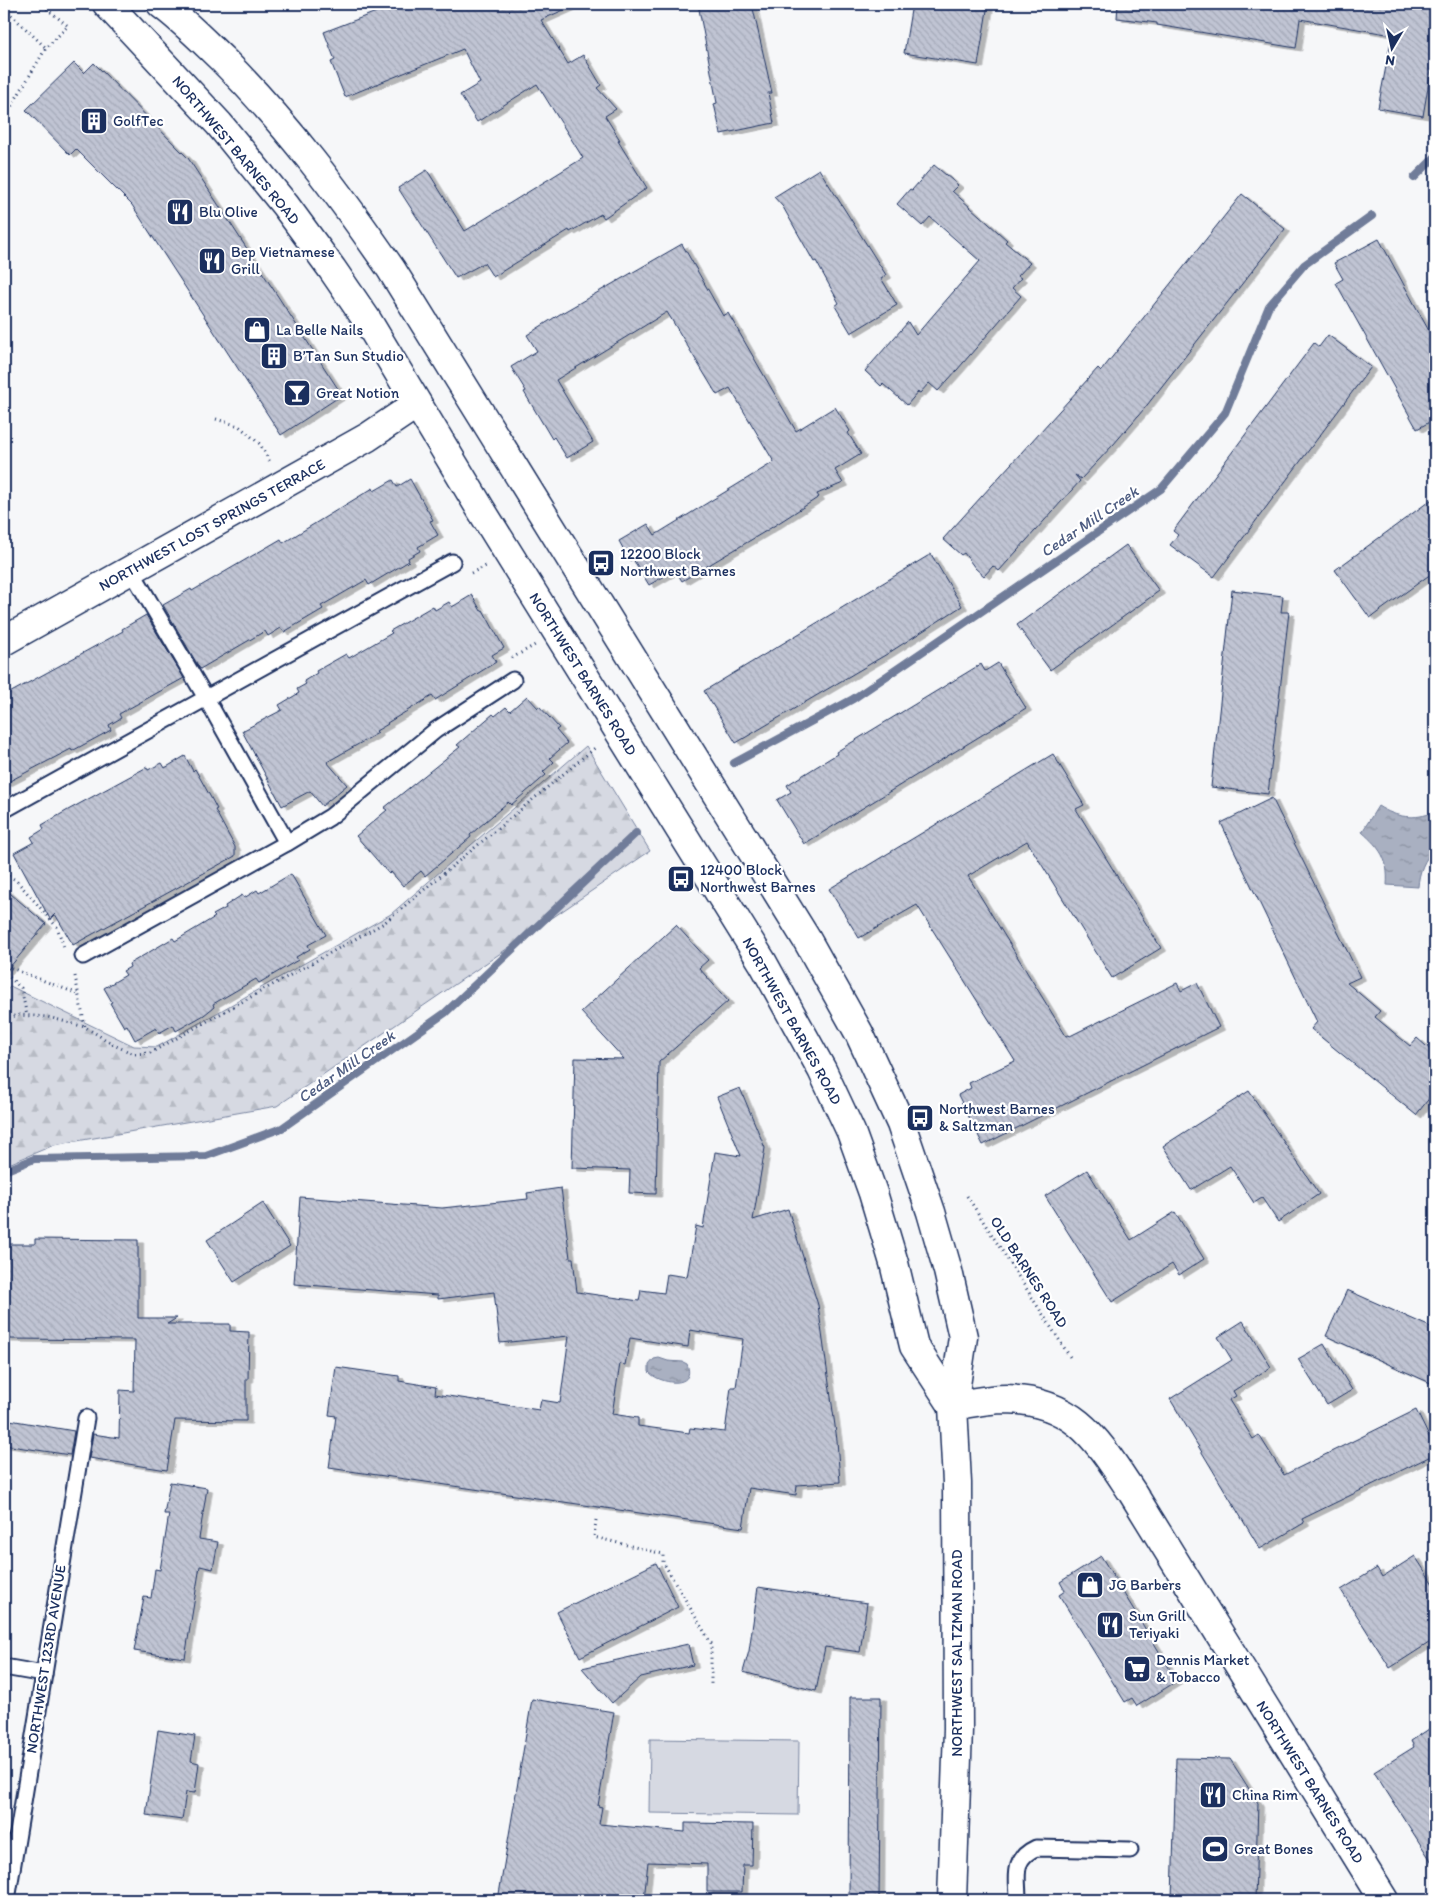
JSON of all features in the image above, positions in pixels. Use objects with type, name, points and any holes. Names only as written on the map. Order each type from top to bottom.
[{"type":"main road","name":"NORTHWEST BARNES ROAD","points":[[107,4],[219,124],[285,205],[332,269],[362,313],[617,730],[763,964],[822,1070],[851,1132],[873,1193],[894,1263],[914,1346],[953,1406],[1004,1399],[1030,1401],[1050,1406],[1066,1413],[1103,1449],[1132,1492],[1384,1900]]},
{"type":"main road","points":[[161,4],[181,18],[260,97],[294,136],[355,217],[391,269],[807,940],[859,1033],[901,1124],[931,1212],[948,1271],[963,1336],[953,1406]]},
{"type":"main road","name":"NORTHWEST LOST SPRINGS TERRACE","points":[[4,641],[368,438],[417,404]]},
{"type":"main road","name":"NORTHWEST SALTZMAN ROAD","points":[[952,1900],[958,1729],[957,1482],[953,1406]]},
{"type":"lane","points":[[4,810],[452,562]]},
{"type":"lane","points":[[132,570],[287,843]]},
{"type":"lane","points":[[84,956],[330,817],[436,730],[513,680]]},
{"type":"lane","name":"NORTHWEST 123RD AVENUE","points":[[7,1900],[86,1418]]},
{"type":"lane","points":[[4,1667],[44,1674]]},
{"type":"lane","points":[[1018,1900],[1018,1865],[1026,1852],[1036,1848],[1130,1850]]},
{"type":"path","points":[[4,119],[46,48],[68,26],[41,4]]},
{"type":"path","points":[[4,8],[46,48]]},
{"type":"path","points":[[216,419],[239,426],[260,444]]},
{"type":"path","points":[[505,662],[557,632]]},
{"type":"path","points":[[4,1019],[48,1016],[85,1027],[116,1046],[134,1054],[150,1053],[384,923],[617,730]]},
{"type":"path","points":[[4,874],[16,880],[57,927],[66,954]]},
{"type":"path","points":[[11,968],[79,994]]},
{"type":"path","points":[[72,968],[85,1027]]},
{"type":"path","points":[[6,974],[21,988],[27,1016]]},
{"type":"path","name":"OLD BARNES ROAD","points":[[967,1196],[1072,1360]]},
{"type":"path","points":[[596,1520],[594,1537],[663,1554],[663,1562],[712,1643],[712,1687]]},
{"type":"green space","points":[[586,746],[650,851],[277,1106],[54,1145],[4,1166],[4,993],[10,986],[134,1046],[157,1047],[391,914]]},
{"type":"green space","points":[[650,1739],[799,1741],[798,1815],[649,1813]]},
{"type":"water","points":[[1378,806],[1392,813],[1413,817],[1435,812],[1435,849],[1423,866],[1418,887],[1387,885],[1385,861],[1374,843],[1362,832]]},
{"type":"water","points":[[659,1358],[687,1364],[689,1372],[687,1378],[682,1381],[668,1382],[654,1376],[649,1372],[649,1365],[654,1359]]},
{"type":"building","points":[[397,4],[577,4],[541,20],[568,64],[583,55],[601,85],[597,88],[616,109],[605,116],[647,188],[604,218],[601,214],[570,232],[569,230],[493,277],[484,263],[456,278],[398,188],[427,170],[465,231],[583,158],[537,84],[477,122],[460,95],[480,83],[463,49],[345,97],[331,62],[335,60],[324,32]]},
{"type":"building","points":[[698,4],[752,4],[772,93],[768,93],[774,123],[721,134],[714,104],[717,103]]},
{"type":"building","points":[[912,4],[988,4],[978,65],[904,53]]},
{"type":"building","points":[[1118,4],[1435,4],[1435,46],[1423,116],[1378,108],[1392,35],[1300,19],[1296,48],[1157,25],[1157,23],[1117,18]]},
{"type":"building","points":[[74,63],[84,73],[94,63],[188,158],[342,395],[281,435],[132,205],[76,149],[70,155],[26,110]]},
{"type":"building","points":[[934,165],[958,185],[952,191],[1007,240],[1005,242],[1030,263],[1018,276],[1021,278],[1012,288],[1021,296],[957,370],[938,391],[929,383],[907,405],[883,384],[881,386],[865,371],[908,322],[916,335],[980,261],[930,217],[922,226],[897,204]]},
{"type":"building","points":[[819,169],[886,275],[881,278],[897,305],[851,333],[835,306],[839,303],[816,261],[814,262],[783,207],[774,197]]},
{"type":"building","points":[[1242,194],[1285,229],[1144,409],[1113,445],[1081,479],[1075,475],[1080,481],[999,571],[993,566],[984,576],[975,568],[964,553],[961,555],[943,539],[1098,368],[1101,371]]},
{"type":"building","points":[[1379,239],[1435,342],[1435,419],[1417,429],[1336,283],[1343,279],[1334,263]]},
{"type":"building","points":[[682,244],[723,316],[728,313],[796,431],[835,407],[850,431],[848,433],[861,454],[835,470],[843,483],[817,494],[819,497],[766,531],[682,581],[675,570],[649,585],[633,559],[630,561],[619,541],[648,524],[655,535],[774,462],[730,388],[717,395],[667,312],[556,380],[593,442],[567,458],[554,437],[552,439],[511,367],[537,351],[527,335]]},
{"type":"building","points":[[1328,335],[1371,367],[1214,577],[1170,545],[1178,535],[1173,531],[1314,343],[1319,347]]},
{"type":"building","points":[[410,479],[433,520],[430,521],[438,535],[418,547],[420,551],[408,558],[409,561],[369,585],[366,580],[321,606],[323,609],[284,632],[281,628],[268,636],[265,631],[200,669],[163,605],[191,589],[192,591],[281,539],[283,543],[373,488],[374,491],[393,480],[397,487]]},
{"type":"building","points":[[1435,497],[1435,571],[1370,618],[1335,570]]},
{"type":"building","points":[[1126,545],[1159,591],[1050,670],[1017,625]]},
{"type":"building","points":[[931,554],[962,606],[887,654],[736,743],[704,691]]},
{"type":"building","points":[[1232,590],[1283,596],[1281,612],[1289,612],[1268,794],[1211,787]]},
{"type":"building","points":[[472,595],[481,611],[483,610],[504,648],[492,655],[496,662],[435,700],[432,696],[387,723],[376,731],[378,733],[327,762],[347,785],[322,806],[310,791],[282,806],[242,731],[282,710],[279,705],[299,693],[297,689],[306,684],[304,681],[317,673],[316,671],[346,654],[349,658],[433,606],[435,610],[449,602],[452,607]]},
{"type":"building","points":[[146,615],[184,678],[119,714],[121,718],[109,725],[111,730],[4,784],[4,696],[123,631],[122,629]]},
{"type":"building","points":[[998,663],[1026,708],[804,844],[777,800],[791,792],[787,785],[837,754],[836,752],[981,664],[985,671]]},
{"type":"building","points":[[527,696],[559,728],[556,730],[567,743],[550,758],[554,762],[543,772],[546,775],[511,805],[508,802],[470,835],[471,837],[425,876],[421,871],[403,886],[391,872],[389,874],[356,836],[387,810],[384,808],[460,747],[457,745],[493,714],[495,716],[506,707],[510,711]]},
{"type":"building","points":[[1053,754],[1084,805],[1076,809],[1161,948],[1112,978],[1027,841],[968,876],[1066,1036],[1070,1036],[1177,983],[1181,991],[1197,983],[1219,1027],[983,1145],[958,1095],[971,1088],[969,1083],[1015,1061],[917,905],[859,938],[829,889]]},
{"type":"building","points":[[185,756],[193,771],[195,769],[217,809],[215,810],[235,847],[235,856],[73,945],[55,914],[50,919],[14,853],[34,842],[31,837],[44,829],[42,825],[68,810],[147,767],[148,770],[162,763],[165,768]]},
{"type":"building","points":[[1272,798],[1360,977],[1347,983],[1380,1011],[1375,1017],[1410,1046],[1417,1038],[1435,1054],[1435,1091],[1416,1115],[1311,1029],[1317,1022],[1221,823]]},
{"type":"building","points":[[291,874],[326,935],[308,945],[310,949],[296,957],[298,960],[259,983],[256,979],[213,1004],[214,1007],[204,1015],[176,1031],[173,1025],[159,1033],[156,1028],[135,1040],[127,1025],[124,1027],[110,1003],[112,1002],[104,988],[126,975],[123,971],[130,967],[129,964],[173,938],[175,941],[215,917],[213,915],[226,908],[225,906],[242,895],[244,898],[257,890],[259,893]]},
{"type":"building","points":[[4,888],[46,924],[4,974]]},
{"type":"building","points":[[676,925],[708,960],[699,968],[728,1001],[659,1062],[656,1194],[629,1193],[630,1170],[572,1168],[575,1058],[624,1059],[581,1012]]},
{"type":"building","points":[[740,1088],[765,1148],[753,1220],[788,1209],[818,1305],[837,1440],[840,1482],[797,1485],[796,1495],[749,1488],[743,1528],[329,1468],[336,1416],[329,1415],[336,1367],[399,1376],[399,1381],[436,1387],[435,1394],[539,1410],[541,1400],[560,1403],[569,1336],[500,1343],[494,1292],[438,1299],[438,1295],[294,1284],[300,1197],[442,1208],[528,1199],[527,1193],[561,1188],[570,1258],[573,1258],[577,1292],[639,1301],[641,1290],[664,1293],[667,1274],[687,1277],[696,1226],[703,1228],[715,1152],[741,1156],[717,1097]],"holes":[[[690,1330],[743,1339],[736,1387],[731,1387],[725,1432],[690,1428],[689,1433],[638,1426],[638,1418],[612,1414],[620,1364],[625,1365],[630,1338],[688,1347]]]},
{"type":"building","points":[[1249,1091],[1319,1194],[1278,1222],[1262,1198],[1254,1203],[1230,1166],[1191,1190],[1163,1146]]},
{"type":"building","points":[[1087,1170],[1131,1240],[1175,1212],[1204,1259],[1179,1275],[1172,1264],[1112,1302],[1045,1196]]},
{"type":"building","points":[[263,1203],[290,1246],[234,1282],[207,1240]]},
{"type":"building","points":[[35,1239],[138,1240],[138,1318],[177,1318],[167,1324],[230,1324],[230,1331],[249,1332],[246,1421],[175,1420],[167,1470],[89,1458],[93,1434],[119,1438],[120,1390],[134,1391],[135,1340],[6,1339],[4,1244],[35,1244]]},
{"type":"building","points":[[1347,1290],[1435,1329],[1435,1385],[1326,1336]]},
{"type":"building","points":[[1243,1321],[1271,1367],[1233,1391],[1236,1396],[1229,1400],[1253,1439],[1259,1435],[1284,1475],[1416,1410],[1435,1449],[1435,1454],[1302,1519],[1304,1523],[1260,1549],[1170,1399],[1232,1360],[1218,1337]]},
{"type":"building","points":[[1324,1344],[1352,1390],[1327,1405],[1298,1359]]},
{"type":"building","points":[[4,1419],[74,1431],[70,1455],[4,1445]]},
{"type":"building","points":[[170,1482],[207,1488],[199,1539],[218,1542],[213,1569],[200,1566],[185,1658],[134,1651],[144,1597],[151,1598],[155,1569],[160,1570],[169,1514],[164,1514]]},
{"type":"building","points":[[1101,1556],[1177,1681],[1137,1706],[1132,1698],[1125,1702],[1059,1595],[1065,1591],[1060,1582]]},
{"type":"building","points":[[1415,1556],[1435,1587],[1435,1639],[1390,1668],[1341,1590],[1377,1568],[1382,1577]]},
{"type":"building","points":[[656,1563],[678,1607],[580,1657],[557,1612]]},
{"type":"building","points":[[758,1587],[867,1603],[860,1652],[825,1647],[816,1691],[743,1672],[749,1651]]},
{"type":"building","points":[[688,1644],[693,1665],[641,1677],[612,1703],[582,1668]]},
{"type":"building","points":[[850,1697],[881,1697],[879,1900],[849,1900]]},
{"type":"building","points":[[532,1699],[614,1712],[598,1806],[602,1807],[599,1824],[685,1832],[685,1823],[753,1824],[752,1865],[743,1865],[742,1892],[707,1892],[707,1864],[648,1862],[644,1900],[498,1900]]},
{"type":"building","points":[[1435,1725],[1435,1867],[1374,1772],[1414,1747],[1411,1741]]},
{"type":"building","points":[[158,1730],[195,1736],[191,1761],[199,1763],[195,1793],[186,1792],[182,1820],[146,1815]]},
{"type":"building","points":[[1176,1758],[1230,1759],[1258,1803],[1255,1900],[1172,1900]]},
{"type":"waterway","name":"Cedar Mill Creek","points":[[1414,178],[1435,157]]},
{"type":"waterway","name":"Cedar Mill Creek","points":[[734,763],[853,699],[1161,489],[1225,413],[1269,306],[1304,265],[1372,216]]},
{"type":"waterway","name":"Cedar Mill Creek","points":[[4,1171],[34,1159],[206,1156],[282,1128],[445,1013],[636,833]]},
{"type":"place","name":"GolfTec","points":[[94,121]]},
{"type":"place","name":"Blu Olive","points":[[180,212]]},
{"type":"place","name":"Bep Vietnamese Grill","points":[[212,261]]},
{"type":"place","name":"La Belle Nails","points":[[257,330]]},
{"type":"place","name":"B’Tan Sun Studio","points":[[274,356]]},
{"type":"place","name":"Great Notion","points":[[297,393]]},
{"type":"place","name":"12200 Block Northwest Barnes","points":[[601,563]]},
{"type":"place","name":"12400 Block Northwest Barnes","points":[[681,879]]},
{"type":"place","name":"Northwest Barnes & Saltzman","points":[[920,1118]]},
{"type":"place","name":"JG Barbers","points":[[1090,1585]]},
{"type":"place","name":"Sun Grill Teriyaki","points":[[1110,1625]]},
{"type":"place","name":"Dennis Market & Tobacco","points":[[1137,1669]]},
{"type":"place","name":"China Rim","points":[[1213,1795]]},
{"type":"place","name":"Great Bones","points":[[1215,1849]]}]
